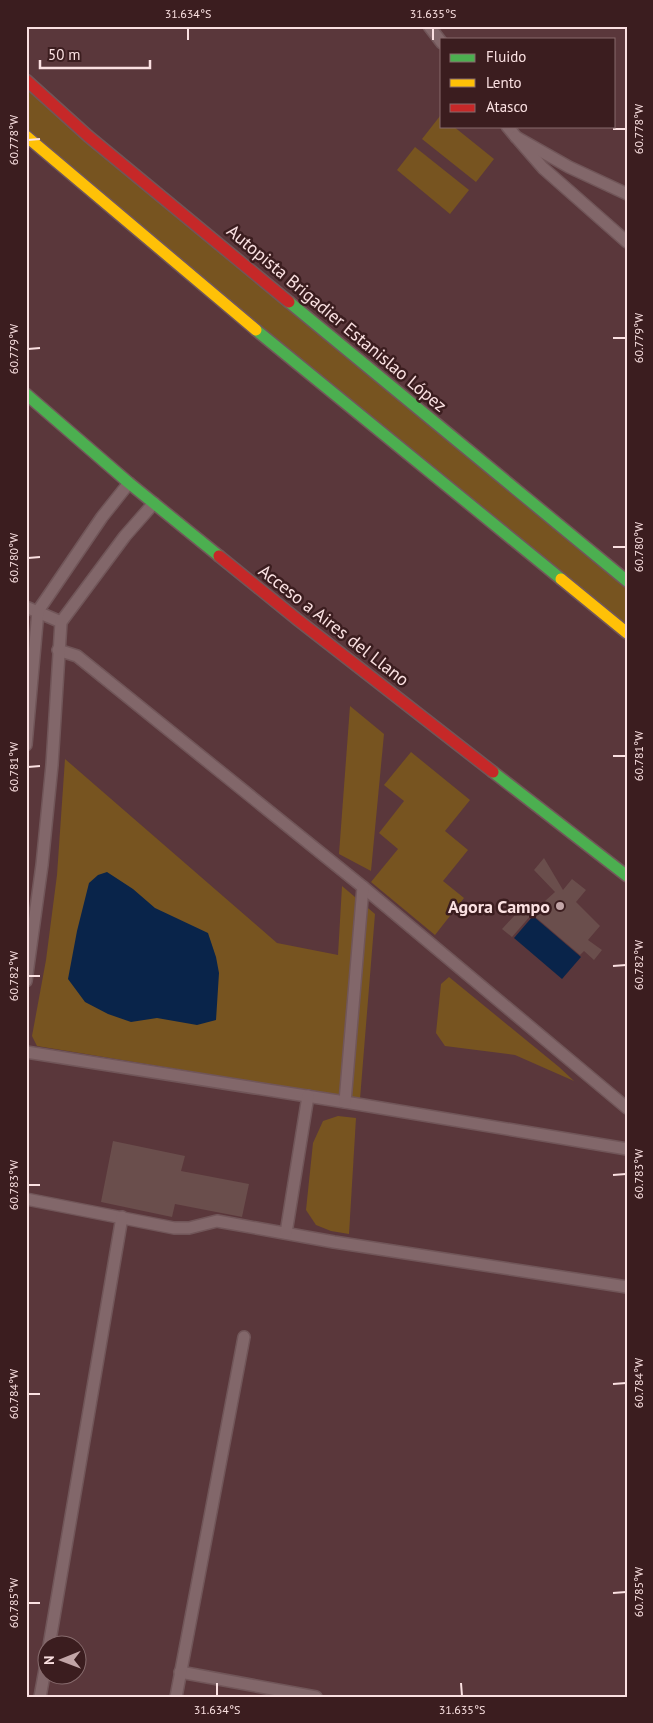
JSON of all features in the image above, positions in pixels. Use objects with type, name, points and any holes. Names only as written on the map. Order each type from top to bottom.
[{"type":"main road","name":"Autopista Brigadier Estanislao López","points":[[26,80],[88,136],[627,581]]},
{"type":"main road","points":[[26,136],[247,323],[627,633]]},
{"type":"main road","name":"Acceso a Aires del Llano","points":[[26,394],[129,483],[298,620],[627,876]]},
{"type":"street","points":[[429,26],[440,41]]},
{"type":"street","points":[[434,26],[440,41]]},
{"type":"street","points":[[509,128],[543,168],[627,242]]},
{"type":"street","points":[[516,137],[569,167],[627,194]]},
{"type":"street","points":[[26,745],[38,611],[102,518],[129,483]]},
{"type":"street","points":[[26,981],[42,865],[52,765],[61,622],[125,536],[154,503]]},
{"type":"street","points":[[26,607],[61,622]]},
{"type":"street","points":[[58,650],[77,656],[363,887],[627,1108]]},
{"type":"street","points":[[345,1102],[363,887]]},
{"type":"street","points":[[26,1052],[627,1149]]},
{"type":"street","points":[[286,1232],[308,1096]]},
{"type":"street","points":[[26,1199],[174,1228],[189,1228],[217,1221],[334,1242],[627,1287]]},
{"type":"street","points":[[51,1636],[122,1217]]},
{"type":"street","points":[[176,1697],[244,1337]]},
{"type":"street","points":[[180,1672],[316,1697]]},
{"type":"shaded area","points":[[26,80],[627,581],[627,633],[26,136]]},
{"type":"shaded area","points":[[440,116],[440,128],[455,128],[494,159],[476,182],[422,139]]},
{"type":"shaded area","points":[[415,147],[469,190],[450,214],[397,170]]},
{"type":"shaded area","points":[[350,706],[384,734],[371,871],[339,854]]},
{"type":"shaded area","points":[[411,752],[470,800],[445,831],[468,850],[443,881],[464,898],[435,935],[371,882],[398,849],[379,833],[404,801],[384,785]]},
{"type":"shaded area","points":[[65,759],[277,943],[338,955],[342,886],[375,914],[360,1099],[37,1046],[32,1036],[46,960],[57,875]]},
{"type":"shaded area","points":[[449,977],[574,1081],[515,1055],[445,1046],[436,1033],[441,984]]},
{"type":"shaded area","points":[[338,1116],[356,1118],[349,1234],[331,1231],[316,1225],[306,1210],[313,1143],[323,1121]]},
{"type":"water","points":[[107,872],[133,889],[155,908],[208,933],[219,973],[216,1020],[197,1025],[157,1018],[131,1022],[108,1014],[85,1002],[68,979],[89,883],[98,875]]},
{"type":"water","points":[[533,916],[581,957],[562,979],[514,938]]},
{"type":"building","name":"Agora Campo","points":[[544,858],[563,890],[572,879],[586,890],[576,902],[600,926],[588,940],[602,950],[594,960],[584,951],[580,955],[532,914],[512,937],[502,929],[527,902],[535,910],[555,892],[534,870]]},
{"type":"building","points":[[113,1141],[185,1156],[181,1171],[249,1184],[242,1217],[175,1204],[172,1217],[101,1202]]},
{"type":"traffic: fast","points":[[289,302],[627,581]]},
{"type":"traffic: fast","points":[[256,330],[561,579]]},
{"type":"traffic: fast","points":[[26,394],[129,483],[219,556]]},
{"type":"traffic: fast","points":[[493,772],[627,876]]},
{"type":"traffic: slow","points":[[26,136],[256,330]]},
{"type":"traffic: slow","points":[[561,579],[627,633]]},
{"type":"traffic: jam","points":[[26,80],[88,136],[289,302]]},
{"type":"traffic: jam","points":[[219,556],[493,772]]},
{"type":"place","name":"Agora Campo","points":[[560,906]]}]
